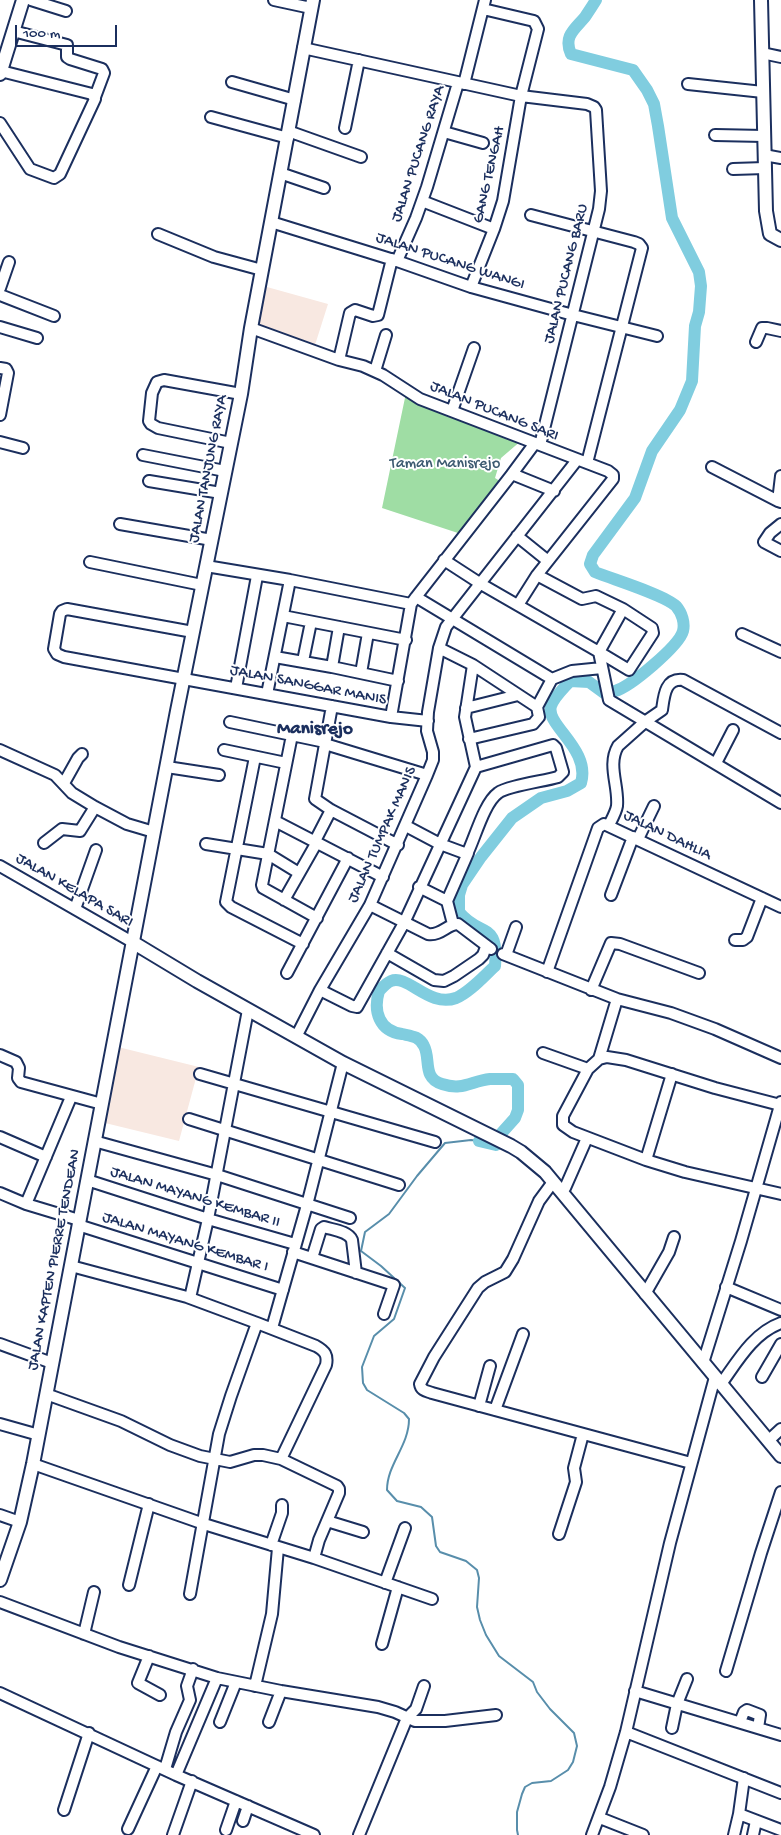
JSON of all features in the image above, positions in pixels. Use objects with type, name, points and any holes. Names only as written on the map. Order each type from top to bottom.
[{"type":"main road","points":[[0,72],[23,0]]},
{"type":"main road","points":[[761,0],[764,162],[769,229],[772,235],[781,240]]},
{"type":"main road","name":"JALAN TANJUNG RAYA","points":[[134,943],[202,585],[241,394],[262,270],[312,4]]},
{"type":"main road","points":[[134,943],[343,1063],[510,1146],[531,1160],[559,1185],[645,1294],[781,1456]]},
{"type":"main road","name":"JALAN KAPTEN PIERRE TENDEAN","points":[[0,1580],[20,1522],[33,1464],[94,1141],[134,943]]},
{"type":"street","points":[[31,0],[66,11]]},
{"type":"street","points":[[274,0],[312,4]]},
{"type":"street","name":"JALAN PUCANG RAYA","points":[[339,360],[350,312],[355,310],[373,316],[378,315],[394,260],[422,201],[461,83],[484,5]]},
{"type":"street","name":"GANG TENGAH","points":[[471,287],[494,229],[507,182],[522,96],[538,26],[534,21],[484,5]]},
{"type":"street","points":[[0,123],[30,169],[54,178],[60,174],[94,102],[104,72],[102,69],[67,57],[67,45],[13,31]]},
{"type":"street","points":[[303,48],[522,96]]},
{"type":"street","points":[[762,53],[781,57]]},
{"type":"street","points":[[345,128],[359,60]]},
{"type":"street","points":[[0,72],[92,94],[95,97]]},
{"type":"street","points":[[232,82],[295,100]]},
{"type":"street","points":[[688,84],[763,92]]},
{"type":"street","name":"JALAN PUCANG BARU","points":[[522,96],[587,104],[594,107],[598,114],[601,191],[599,209],[573,315],[537,444]]},
{"type":"street","points":[[210,117],[288,135],[361,157]]},
{"type":"street","points":[[444,132],[483,143]]},
{"type":"street","points":[[715,135],[764,136]]},
{"type":"street","points":[[733,169],[781,158]]},
{"type":"street","points":[[280,173],[324,188]]},
{"type":"street","points":[[422,201],[494,229]]},
{"type":"street","points":[[531,215],[634,242],[642,248],[606,391],[582,462]]},
{"type":"street","name":"JALAN PUCANG WANGI","points":[[271,222],[394,260],[471,287],[657,336]]},
{"type":"street","points":[[158,234],[214,257],[262,270]]},
{"type":"street","points":[[0,288],[9,262]]},
{"type":"street","points":[[0,296],[54,316]]},
{"type":"street","points":[[0,327],[37,338]]},
{"type":"street","name":"JALAN PUCANG SARI","points":[[252,328],[375,371],[398,383],[420,399],[608,471],[613,475],[613,479],[548,561]]},
{"type":"street","points":[[756,342],[762,328],[781,331]]},
{"type":"street","points":[[375,371],[386,335]]},
{"type":"street","points":[[452,411],[474,348]]},
{"type":"street","points":[[0,368],[5,368],[8,373],[0,414]]},
{"type":"street","points":[[231,443],[158,428],[151,424],[148,421],[152,393],[157,382],[164,380],[241,394]]},
{"type":"street","points":[[0,442],[23,448]]},
{"type":"street","points":[[391,717],[413,601],[537,444]]},
{"type":"street","points":[[142,455],[226,471]]},
{"type":"street","name":"JALAN TUMPAK MANIS","points":[[296,1037],[320,990],[370,905],[398,845],[433,760],[433,752],[427,732],[442,636],[452,619],[517,536],[554,491],[582,462]]},
{"type":"street","points":[[712,467],[779,501],[781,476]]},
{"type":"street","points":[[512,474],[554,491]]},
{"type":"street","points":[[149,481],[221,494]]},
{"type":"street","points":[[120,524],[212,540]]},
{"type":"street","points":[[781,524],[770,533],[764,542],[781,551]]},
{"type":"street","points":[[517,536],[548,561],[518,605]]},
{"type":"street","points":[[444,560],[481,584],[629,670],[653,633],[652,628],[596,596],[580,598],[537,575]]},
{"type":"street","points":[[90,562],[202,585]]},
{"type":"street","points":[[206,566],[413,601],[452,619],[552,679]]},
{"type":"street","points":[[236,688],[257,576]]},
{"type":"street","points":[[267,694],[290,580]]},
{"type":"street","name":"JALAN SANGGAR MANIS","points":[[193,632],[64,610],[59,617],[54,649],[57,654],[184,679],[391,717],[428,721]]},
{"type":"street","points":[[623,610],[599,652],[609,700],[781,802]]},
{"type":"street","points":[[283,616],[406,640]]},
{"type":"street","points":[[303,661],[310,622]]},
{"type":"street","points":[[332,667],[339,627]]},
{"type":"street","points":[[360,673],[368,633]]},
{"type":"street","points":[[742,634],[781,652]]},
{"type":"street","points":[[440,648],[473,665],[537,707]]},
{"type":"street","points":[[275,657],[398,681]]},
{"type":"street","points":[[320,990],[356,1008],[404,923],[476,767],[465,717],[473,665]]},
{"type":"street","points":[[469,739],[533,724],[538,717],[537,707],[552,679],[572,671],[602,668]]},
{"type":"street","points":[[609,825],[617,806],[613,756],[618,746],[646,721],[662,710],[668,685],[676,679],[682,680],[781,733]]},
{"type":"street","points":[[466,708],[518,695]]},
{"type":"street","points":[[332,706],[315,797],[318,802],[331,810],[398,845]]},
{"type":"street","points":[[230,722],[325,743],[427,776]]},
{"type":"street","points":[[716,763],[733,730]]},
{"type":"street","points":[[292,735],[262,885],[264,888],[317,918]]},
{"type":"street","points":[[453,924],[447,901],[488,807],[497,794],[508,789],[558,777],[563,772],[556,748],[553,745],[476,767]]},
{"type":"street","points":[[0,750],[55,775],[72,793],[95,807],[127,824],[154,832]]},
{"type":"street","points":[[224,750],[286,763]]},
{"type":"street","points":[[64,783],[82,754]]},
{"type":"street","points":[[255,757],[226,902],[231,907],[303,944]]},
{"type":"street","points":[[167,767],[219,775]]},
{"type":"street","points":[[611,895],[636,838],[654,806]]},
{"type":"street","points":[[44,843],[62,829],[80,831],[95,807]]},
{"type":"street","points":[[284,900],[331,810]]},
{"type":"street","points":[[275,821],[383,877]]},
{"type":"street","name":"JALAN DAHLIA","points":[[547,972],[598,828],[604,824],[781,907]]},
{"type":"street","points":[[406,826],[440,844],[468,853]]},
{"type":"street","points":[[206,844],[268,854],[299,873]]},
{"type":"street","points":[[75,909],[96,850]]},
{"type":"street","points":[[287,973],[348,858]]},
{"type":"street","name":"JALAN KELAPA SARI","points":[[0,866],[134,943]]},
{"type":"street","points":[[419,887],[447,901]]},
{"type":"street","points":[[736,940],[743,940],[747,937],[762,898]]},
{"type":"street","points":[[370,905],[404,923],[433,935],[444,931],[453,924],[458,924],[489,948],[479,959],[442,982],[434,980],[387,953]]},
{"type":"street","points":[[516,927],[504,954],[617,999],[670,1012],[715,1029],[781,1058]]},
{"type":"street","points":[[592,990],[611,943],[620,944],[699,973]]},
{"type":"street","points":[[617,999],[599,1059],[588,1070],[562,1121],[566,1129],[646,1160],[685,1172],[781,1194]]},
{"type":"street","points":[[190,1298],[208,1219],[248,1010]]},
{"type":"street","points":[[543,1053],[588,1070]]},
{"type":"street","points":[[0,1055],[16,1062],[19,1068],[18,1078],[20,1081],[71,1097],[102,1104]]},
{"type":"street","points":[[599,1059],[614,1058],[626,1060],[722,1090],[781,1104],[704,1363]]},
{"type":"street","points":[[272,1328],[343,1063]]},
{"type":"street","points":[[200,1074],[234,1082],[435,1142]]},
{"type":"street","points":[[646,1160],[672,1074]]},
{"type":"street","points":[[26,1204],[71,1097]]},
{"type":"street","points":[[189,1119],[399,1184]]},
{"type":"street","points":[[0,1137],[46,1157]]},
{"type":"street","points":[[587,1138],[559,1185],[539,1201],[513,1259],[505,1272],[485,1282],[478,1288],[434,1357],[420,1384],[423,1390],[691,1463]]},
{"type":"street","points":[[94,1141],[216,1175],[350,1218]]},
{"type":"street","name":"JALAN MAYANG KEMBAR II","points":[[87,1180],[294,1248],[312,1258],[394,1285],[384,1314]]},
{"type":"street","name":"JALAN MAYANG KEMBAR I","points":[[0,1192],[26,1204],[283,1290]]},
{"type":"street","points":[[312,1258],[321,1229],[324,1228],[347,1234],[352,1240],[356,1273]]},
{"type":"street","points":[[645,1294],[669,1252],[674,1237]]},
{"type":"street","points":[[71,1266],[190,1298],[272,1328],[321,1349],[327,1358],[326,1365],[281,1459]]},
{"type":"street","points":[[726,1288],[781,1310]]},
{"type":"street","points":[[190,1594],[215,1460],[226,1413],[257,1323]]},
{"type":"street","points":[[592,1834],[600,1818],[626,1732],[691,1463],[718,1381],[749,1346],[768,1330],[781,1323]]},
{"type":"street","points":[[494,1410],[523,1334]]},
{"type":"street","points":[[762,1377],[781,1344]]},
{"type":"street","points":[[1,1348],[52,1363]]},
{"type":"street","points":[[479,1406],[490,1366]]},
{"type":"street","points":[[46,1394],[121,1421],[190,1453],[215,1460],[235,1461],[254,1455],[281,1459],[339,1488],[339,1493],[319,1540],[314,1558]]},
{"type":"street","points":[[0,1424],[39,1434]]},
{"type":"street","points":[[768,1441],[781,1429]]},
{"type":"street","points":[[559,1534],[576,1482],[574,1468],[584,1434]]},
{"type":"street","points":[[33,1464],[204,1524],[314,1558],[432,1599]]},
{"type":"street","points":[[726,1671],[781,1492]]},
{"type":"street","points":[[129,1585],[150,1504]]},
{"type":"street","points":[[255,1686],[272,1614],[274,1546],[282,1513],[282,1505]]},
{"type":"street","points":[[0,1515],[20,1522]]},
{"type":"street","points":[[327,1521],[363,1532]]},
{"type":"street","points":[[385,1583],[404,1528]]},
{"type":"street","points":[[382,1644],[398,1588]]},
{"type":"street","points":[[84,1634],[94,1592]]},
{"type":"street","points":[[0,1602],[84,1634],[217,1678],[280,1691],[378,1707],[415,1721],[426,1722],[496,1715]]},
{"type":"street","points":[[149,1656],[138,1683],[160,1695]]},
{"type":"street","points":[[128,1829],[161,1768],[190,1700],[187,1686],[193,1670]]},
{"type":"street","points":[[176,1775],[217,1678]]},
{"type":"street","points":[[672,1728],[686,1679]]},
{"type":"street","points":[[220,1722],[236,1682]]},
{"type":"street","points":[[359,1835],[406,1718],[416,1709],[424,1686]]},
{"type":"street","points":[[270,1722],[280,1691]]},
{"type":"street","points":[[635,1691],[758,1728],[780,1731]]},
{"type":"street","points":[[0,1693],[176,1775],[314,1835]]},
{"type":"street","points":[[626,1732],[781,1793]]},
{"type":"street","points":[[64,1810],[89,1733]]},
{"type":"street","points":[[734,1835],[744,1778]]},
{"type":"street","points":[[173,1835],[192,1781]]},
{"type":"street","points":[[226,1830],[236,1800]]},
{"type":"street","points":[[242,1821],[248,1806]]},
{"type":"street","points":[[739,1814],[781,1830]]},
{"type":"street","points":[[600,1818],[643,1835]]},
{"type":"street","points":[[753,1835],[756,1821]]},
{"type":"shaded area","points":[[267,287],[328,304],[315,345],[256,327]]},
{"type":"shaded area","points":[[118,1047],[199,1067],[179,1141],[101,1122]]},
{"type":"green space","name":"Taman Manisrejo","points":[[406,393],[522,440],[501,458],[495,478],[503,483],[461,534],[382,508]]},
{"type":"waterway","points":[[479,1141],[496,1145],[498,1137],[515,1118],[518,1110],[518,1085],[513,1079],[490,1079],[461,1086],[449,1086],[436,1081],[429,1073],[426,1051],[420,1040],[394,1032],[383,1024],[377,1006],[379,991],[389,982],[398,980],[437,999],[456,998],[472,988],[495,966],[494,942],[491,936],[467,920],[459,912],[459,895],[462,885],[481,857],[512,818],[541,798],[567,791],[581,783],[580,759],[555,721],[551,713],[552,703],[570,681],[589,682],[604,693],[622,688],[664,656],[680,638],[684,628],[680,612],[676,606],[650,592],[595,572],[590,564],[593,555],[635,498],[652,451],[680,410],[692,381],[695,326],[699,312],[701,286],[699,272],[672,218],[654,104],[647,90],[633,70],[571,54],[568,42],[571,33],[596,0]]},
{"type":"waterway","points":[[479,1141],[445,1143],[417,1176],[389,1214],[365,1232],[361,1251],[405,1288],[394,1319],[374,1336],[362,1367],[363,1383],[367,1390],[404,1413],[409,1419],[406,1438],[390,1472],[387,1490],[397,1501],[421,1507],[432,1517],[436,1546],[440,1552],[466,1561],[477,1570],[479,1578],[477,1607],[486,1635],[499,1656],[533,1682],[537,1692],[550,1709],[574,1733],[577,1746],[573,1762],[568,1770],[551,1781],[532,1783],[525,1787],[517,1812],[518,1835]]},
{"type":"district","name":"Manisrejo","points":[[315,730]]}]
